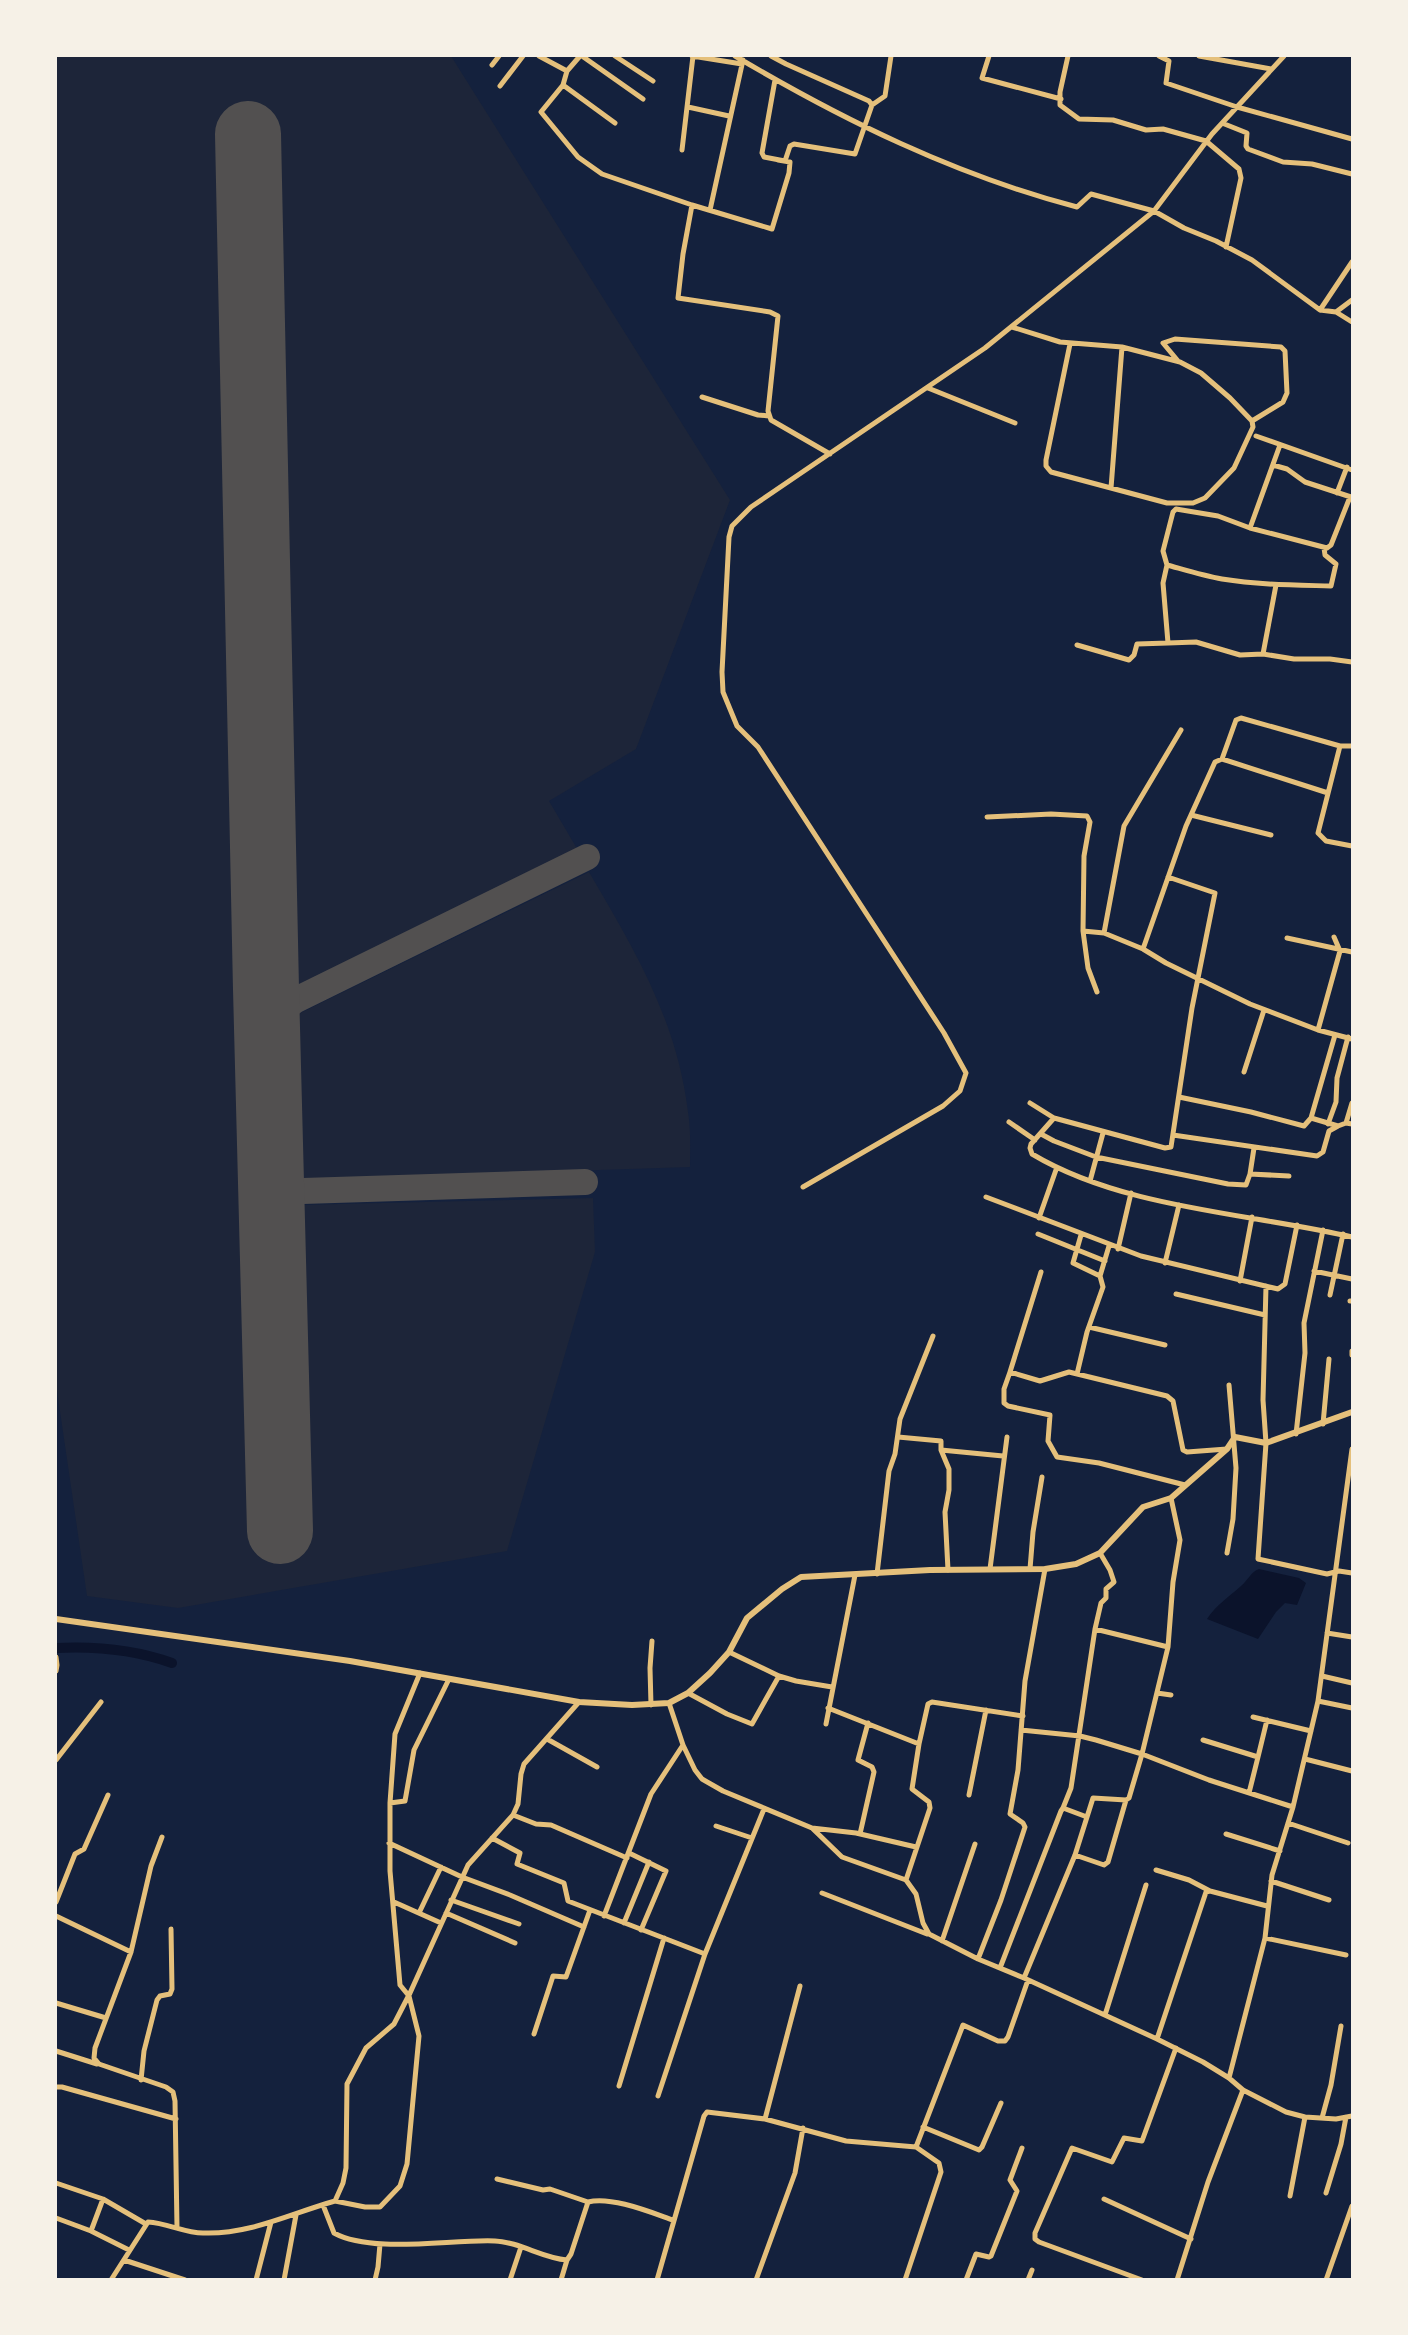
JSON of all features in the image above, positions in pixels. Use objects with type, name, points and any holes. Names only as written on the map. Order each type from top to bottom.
[{"type":"street","points":[[492,65],[499,56]]},
{"type":"street","points":[[500,86],[523,56]]},
{"type":"street","points":[[539,56],[567,71]]},
{"type":"street","points":[[643,99],[581,56],[567,71],[563,85],[541,112],[578,156],[602,174],[772,229],[789,173],[784,161],[790,146],[794,144],[855,154],[872,107],[885,96],[891,56]]},
{"type":"street","points":[[615,56],[653,81]]},
{"type":"street","points":[[682,150],[692,56],[743,62]]},
{"type":"street","points":[[735,56],[775,80],[971,174],[1078,207],[1091,194],[1154,211],[1252,260],[1320,309],[1336,312],[1353,322]]},
{"type":"street","points":[[771,56],[869,101],[872,107]]},
{"type":"street","points":[[988,56],[982,78],[1061,99]]},
{"type":"street","points":[[1068,56],[1060,92],[1060,105],[1079,119],[1113,120],[1146,130],[1163,129],[1206,141],[1241,173],[1226,247]]},
{"type":"street","points":[[1160,56],[1169,61],[1166,83],[1237,107],[1353,139]]},
{"type":"street","points":[[1199,56],[1271,69]]},
{"type":"street","points":[[803,1187],[943,1106],[960,1090],[966,1073],[944,1033],[770,764],[738,726],[723,692],[726,580],[732,526],[750,507],[928,388],[1012,327],[1154,211],[1206,141],[1284,56]]},
{"type":"street","points":[[710,210],[729,116],[743,62]]},
{"type":"street","points":[[775,80],[762,153],[764,157],[784,161]]},
{"type":"street","points":[[563,85],[615,123]]},
{"type":"street","points":[[688,107],[729,116]]},
{"type":"street","points":[[1222,123],[1245,131],[1248,135],[1246,148],[1268,157],[1283,162],[1312,164],[1353,174]]},
{"type":"street","points":[[692,205],[682,254],[678,298],[770,312],[778,316],[769,416],[771,420],[830,454]]},
{"type":"street","points":[[1320,309],[1353,262]]},
{"type":"street","points":[[1336,312],[1353,300]]},
{"type":"street","points":[[1012,327],[1049,340],[1070,344],[1122,347],[1180,362],[1201,373],[1252,421],[1253,427],[1234,468],[1205,498],[1193,503],[1167,503],[1051,472],[1046,466],[1070,344]]},
{"type":"street","points":[[1180,362],[1163,343],[1175,339],[1281,347],[1285,351],[1287,393],[1282,402],[1252,421]]},
{"type":"street","points":[[1111,488],[1122,347]]},
{"type":"street","points":[[928,388],[1015,423]]},
{"type":"street","points":[[702,397],[758,415],[769,416]]},
{"type":"street","points":[[1257,436],[1350,469],[1337,493]]},
{"type":"street","points":[[1250,528],[1280,445]]},
{"type":"street","points":[[1168,643],[1163,583],[1167,565],[1163,551],[1171,519],[1176,509],[1218,516],[1250,528],[1324,548],[1331,545],[1351,497],[1305,482],[1287,469],[1273,465]]},
{"type":"street","points":[[1167,565],[1220,579],[1276,585],[1331,586],[1336,564],[1326,555],[1324,548]]},
{"type":"street","points":[[1263,654],[1276,585]]},
{"type":"street","points":[[1077,645],[1129,660],[1134,655],[1137,644],[1196,642],[1240,656],[1263,654],[1294,659],[1330,659],[1353,662]]},
{"type":"street","points":[[1222,759],[1238,719],[1340,746],[1353,746]]},
{"type":"street","points":[[1104,933],[1124,826],[1181,730]]},
{"type":"street","points":[[1340,746],[1318,833],[1326,841],[1353,846]]},
{"type":"street","points":[[1143,949],[1191,815],[1215,762],[1222,759],[1328,793]]},
{"type":"street","points":[[987,817],[1084,815],[1090,819],[1084,856],[1083,931],[1088,968],[1096,992]]},
{"type":"street","points":[[1191,815],[1271,835]]},
{"type":"street","points":[[1030,1103],[1054,1118],[1103,1133],[1169,1149],[1173,1143],[1192,1008],[1200,978],[1203,948],[1215,893],[1168,877]]},
{"type":"street","points":[[1083,931],[1104,933],[1143,949],[1166,963],[1264,1010],[1318,1030],[1350,1038],[1337,1078],[1336,1102],[1328,1124]]},
{"type":"street","points":[[1318,1030],[1340,951],[1334,937]]},
{"type":"street","points":[[1287,938],[1353,952]]},
{"type":"street","points":[[1244,1072],[1264,1010]]},
{"type":"street","points":[[1179,1097],[1251,1112],[1300,1126],[1307,1125],[1335,1035]]},
{"type":"street","points":[[1173,1135],[1317,1156],[1323,1152],[1329,1131],[1349,1124],[1353,1103]]},
{"type":"street","points":[[1054,1118],[1030,1148],[1032,1154],[1090,1181],[1179,1205],[1353,1237]]},
{"type":"street","points":[[1311,1118],[1338,1126]]},
{"type":"street","points":[[1008,1122],[1035,1140]]},
{"type":"street","points":[[1090,1181],[1103,1133]]},
{"type":"street","points":[[1041,1134],[1096,1157],[1242,1186],[1248,1183],[1254,1148]]},
{"type":"street","points":[[1039,1218],[1057,1167]]},
{"type":"street","points":[[1250,1174],[1289,1176]]},
{"type":"street","points":[[1118,1249],[1131,1193]]},
{"type":"street","points":[[986,1197],[1118,1249],[1165,1263],[1278,1289],[1285,1284],[1297,1225]]},
{"type":"street","points":[[1165,1263],[1179,1205]]},
{"type":"street","points":[[1240,1281],[1252,1217]]},
{"type":"street","points":[[1296,1434],[1305,1353],[1304,1323],[1323,1230]]},
{"type":"street","points":[[1038,1234],[1105,1261]]},
{"type":"street","points":[[1330,1295],[1343,1234]]},
{"type":"street","points":[[1081,1235],[1073,1263],[1100,1276]]},
{"type":"street","points":[[1077,1374],[1089,1327],[1103,1287],[1100,1276],[1109,1246]]},
{"type":"street","points":[[1314,1271],[1353,1279]]},
{"type":"street","points":[[1041,1272],[1005,1389],[1004,1403],[1008,1406],[1050,1415],[1048,1441],[1058,1457],[1099,1462],[1185,1485]]},
{"type":"street","points":[[1266,1286],[1263,1400],[1266,1443],[1258,1559],[1327,1575],[1335,1572],[1353,1573]]},
{"type":"street","points":[[1176,1294],[1265,1315]]},
{"type":"street","points":[[1089,1327],[1165,1345]]},
{"type":"street","points":[[876,1574],[889,1471],[895,1455],[900,1419],[933,1336]]},
{"type":"street","points":[[1323,1424],[1329,1359]]},
{"type":"street","points":[[1010,1372],[1040,1381],[1061,1374],[1077,1374],[1167,1396],[1173,1401],[1183,1450],[1187,1452],[1227,1449]]},
{"type":"street","points":[[1227,1553],[1236,1487],[1235,1437],[1232,1428],[1229,1385]]},
{"type":"street","points":[[1235,1437],[1266,1443],[1353,1412]]},
{"type":"street","points":[[898,1437],[941,1442],[940,1450],[948,1469],[949,1490],[945,1512],[948,1570]]},
{"type":"street","points":[[990,1569],[1006,1437]]},
{"type":"street","points":[[56,1619],[420,1673],[579,1702],[651,1705],[670,1702],[688,1693],[729,1652],[747,1618],[782,1589],[801,1577],[948,1570],[1045,1569],[1076,1564],[1100,1553],[1143,1507],[1171,1498],[1227,1449],[1235,1437]]},
{"type":"street","points":[[1229,2078],[1265,1938],[1271,1881],[1292,1810],[1318,1701],[1353,1449]]},
{"type":"street","points":[[940,1450],[1003,1456]]},
{"type":"street","points":[[1030,1569],[1033,1532],[1042,1477]]},
{"type":"street","points":[[1075,1855],[1104,1865],[1108,1862],[1142,1754],[1168,1647],[1173,1582],[1180,1540],[1171,1498]]},
{"type":"street","points":[[1000,1968],[1071,1788],[1095,1629],[1101,1603],[1106,1598],[1106,1588],[1114,1582],[1100,1553]]},
{"type":"street","points":[[978,1959],[1001,1900],[1025,1827],[1023,1822],[1010,1814],[1029,1650],[1045,1569]]},
{"type":"street","points":[[826,1724],[855,1575]]},
{"type":"street","points":[[1095,1629],[1168,1647]]},
{"type":"street","points":[[1328,1633],[1353,1637]]},
{"type":"street","points":[[651,1705],[652,1641]]},
{"type":"street","points":[[729,1652],[779,1676],[832,1687]]},
{"type":"street","points":[[56,1658],[56,1671]]},
{"type":"street","points":[[111,2280],[148,2222],[157,2222],[200,2234],[218,2233],[271,2222],[335,2201],[365,2207],[380,2207],[400,2186],[407,2164],[419,2036],[409,1996],[400,1985],[389,1843],[390,1803],[395,1734],[420,1673]]},
{"type":"street","points":[[688,1693],[727,1714],[752,1724],[779,1676]]},
{"type":"street","points":[[1322,1676],[1353,1683]]},
{"type":"street","points":[[390,1803],[405,1801],[414,1750],[449,1679]]},
{"type":"street","points":[[1157,1693],[1172,1695]]},
{"type":"street","points":[[1318,1701],[1353,1708]]},
{"type":"street","points":[[56,1760],[101,1702]]},
{"type":"street","points":[[335,2201],[343,2183],[346,2168],[347,2084],[366,2049],[394,2024],[472,1859],[513,1815],[520,1796],[522,1768],[579,1702]]},
{"type":"street","points":[[670,1702],[683,1744],[695,1770],[702,1779],[715,1787],[812,1827],[860,1834],[916,1847]]},
{"type":"street","points":[[906,1880],[930,1805],[912,1789],[927,1706],[930,1702],[1023,1716]]},
{"type":"street","points":[[828,1708],[919,1744]]},
{"type":"street","points":[[969,1796],[986,1710]]},
{"type":"street","points":[[1253,1717],[1311,1731]]},
{"type":"street","points":[[1249,1793],[1267,1720]]},
{"type":"street","points":[[860,1834],[874,1772],[872,1767],[858,1760],[868,1723]]},
{"type":"street","points":[[1021,1732],[1080,1736],[1142,1754],[1292,1810]]},
{"type":"street","points":[[547,1739],[597,1767]]},
{"type":"street","points":[[1203,1740],[1258,1757]]},
{"type":"street","points":[[604,1916],[653,1791],[683,1744]]},
{"type":"street","points":[[1306,1756],[1353,1771]]},
{"type":"street","points":[[56,1902],[75,1854],[84,1849],[108,1795]]},
{"type":"street","points":[[916,2147],[963,2025],[999,2041],[1005,2041],[1008,2037],[1026,1979],[1075,1855],[1094,1797],[1126,1800]]},
{"type":"street","points":[[1063,1808],[1087,1816]]},
{"type":"street","points":[[658,2097],[705,1954],[764,1809]]},
{"type":"street","points":[[513,1815],[536,1824],[551,1825],[628,1856],[649,1862],[666,1871],[641,1930]]},
{"type":"street","points":[[1288,1823],[1348,1844]]},
{"type":"street","points":[[716,1826],[752,1838]]},
{"type":"street","points":[[812,1827],[842,1857],[906,1880],[916,1894],[923,1923],[929,1934]]},
{"type":"street","points":[[1226,1834],[1280,1851]]},
{"type":"street","points":[[99,2064],[94,2058],[95,2049],[131,1952],[151,1866],[162,1837]]},
{"type":"street","points":[[492,1838],[520,1853],[517,1864],[564,1883],[568,1901],[705,1954]]},
{"type":"street","points":[[389,1843],[462,1877],[510,1894],[584,1927]]},
{"type":"street","points":[[942,1941],[975,1844]]},
{"type":"street","points":[[624,1923],[649,1862]]},
{"type":"street","points":[[419,1913],[441,1867]]},
{"type":"street","points":[[1156,1870],[1189,1880],[1210,1891],[1267,1906]]},
{"type":"street","points":[[1271,1881],[1329,1899]]},
{"type":"street","points":[[1106,2015],[1146,1885]]},
{"type":"street","points":[[1157,2039],[1206,1892],[1210,1891]]},
{"type":"street","points":[[822,1893],[929,1934],[978,1959],[1157,2039],[1229,2078],[1243,2090],[1286,2112],[1305,2117],[1353,2116]]},
{"type":"street","points":[[451,1900],[519,1924]]},
{"type":"street","points":[[394,1902],[441,1923]]},
{"type":"street","points":[[534,2034],[553,1976],[566,1977],[590,1910]]},
{"type":"street","points":[[446,1913],[514,1943]]},
{"type":"street","points":[[56,1916],[131,1952]]},
{"type":"street","points":[[141,2080],[144,2051],[157,2000],[160,1996],[170,1994],[172,1989],[171,1929]]},
{"type":"street","points":[[619,2086],[664,1938]]},
{"type":"street","points":[[1265,1938],[1346,1955]]},
{"type":"street","points":[[765,2119],[800,1986]]},
{"type":"street","points":[[56,2003],[106,2018]]},
{"type":"street","points":[[1322,2118],[1331,2085],[1341,2026]]},
{"type":"street","points":[[1142,2280],[1039,2242],[1035,2239],[1035,2233],[1072,2148],[1112,2162],[1124,2138],[1142,2141],[1176,2048]]},
{"type":"street","points":[[56,2051],[166,2087],[172,2092],[176,2119],[177,2228]]},
{"type":"street","points":[[56,2087],[176,2119]]},
{"type":"street","points":[[1177,2280],[1208,2182],[1243,2090]]},
{"type":"street","points":[[923,2127],[980,2150],[1001,2103]]},
{"type":"street","points":[[657,2280],[707,2112],[765,2119],[846,2141],[916,2147],[939,2163],[941,2172],[905,2280]]},
{"type":"street","points":[[1290,2196],[1305,2117]]},
{"type":"street","points":[[1326,2193],[1346,2117]]},
{"type":"street","points":[[756,2280],[793,2180],[803,2128]]},
{"type":"street","points":[[966,2280],[976,2253],[992,2256],[1017,2191],[1010,2180],[1022,2148]]},
{"type":"street","points":[[497,2179],[543,2190],[550,2189],[588,2202],[594,2200],[621,2204],[673,2220]]},
{"type":"street","points":[[56,2183],[103,2199],[146,2224]]},
{"type":"street","points":[[92,2231],[103,2199]]},
{"type":"street","points":[[1104,2199],[1191,2239]]},
{"type":"street","points":[[561,2280],[588,2202]]},
{"type":"street","points":[[323,2205],[334,2233],[344,2239],[380,2244],[496,2241],[567,2260]]},
{"type":"street","points":[[1326,2280],[1349,2223],[1353,2206]]},
{"type":"street","points":[[284,2280],[296,2215]]},
{"type":"street","points":[[56,2218],[92,2231],[129,2250]]},
{"type":"street","points":[[256,2280],[271,2222]]},
{"type":"street","points":[[375,2280],[380,2244]]},
{"type":"street","points":[[510,2280],[521,2247]]},
{"type":"street","points":[[124,2260],[185,2280]]},
{"type":"street","points":[[1028,2280],[1032,2270]]},
{"type":"shaded area","points":[[56,56],[451,56],[730,500],[636,749],[549,801],[579,852],[291,990],[269,133],[227,134],[265,1533],[306,1532],[297,1205],[593,1198],[595,1252],[507,1551],[178,1608],[87,1596],[56,1384]]},
{"type":"shaded area","points":[[589,872],[622,929],[664,1016],[682,1078],[689,1119],[690,1167],[295,1180],[292,1017]]},
{"type":"shaded area","points":[[1259,1569],[1299,1578],[1306,1583],[1297,1605],[1285,1603],[1276,1612],[1258,1639],[1207,1619],[1219,1605]]},
{"type":"waterway","points":[[56,1648],[114,1650],[143,1654],[172,1663]]},
{"type":"taxiway","points":[[266,989],[290,1001],[296,1000],[587,857]]},
{"type":"taxiway","points":[[267,1035],[279,1015],[296,1000]]},
{"type":"taxiway","points":[[271,1192],[585,1182]]},
{"type":"runway","points":[[248,134],[280,1531]]}]
